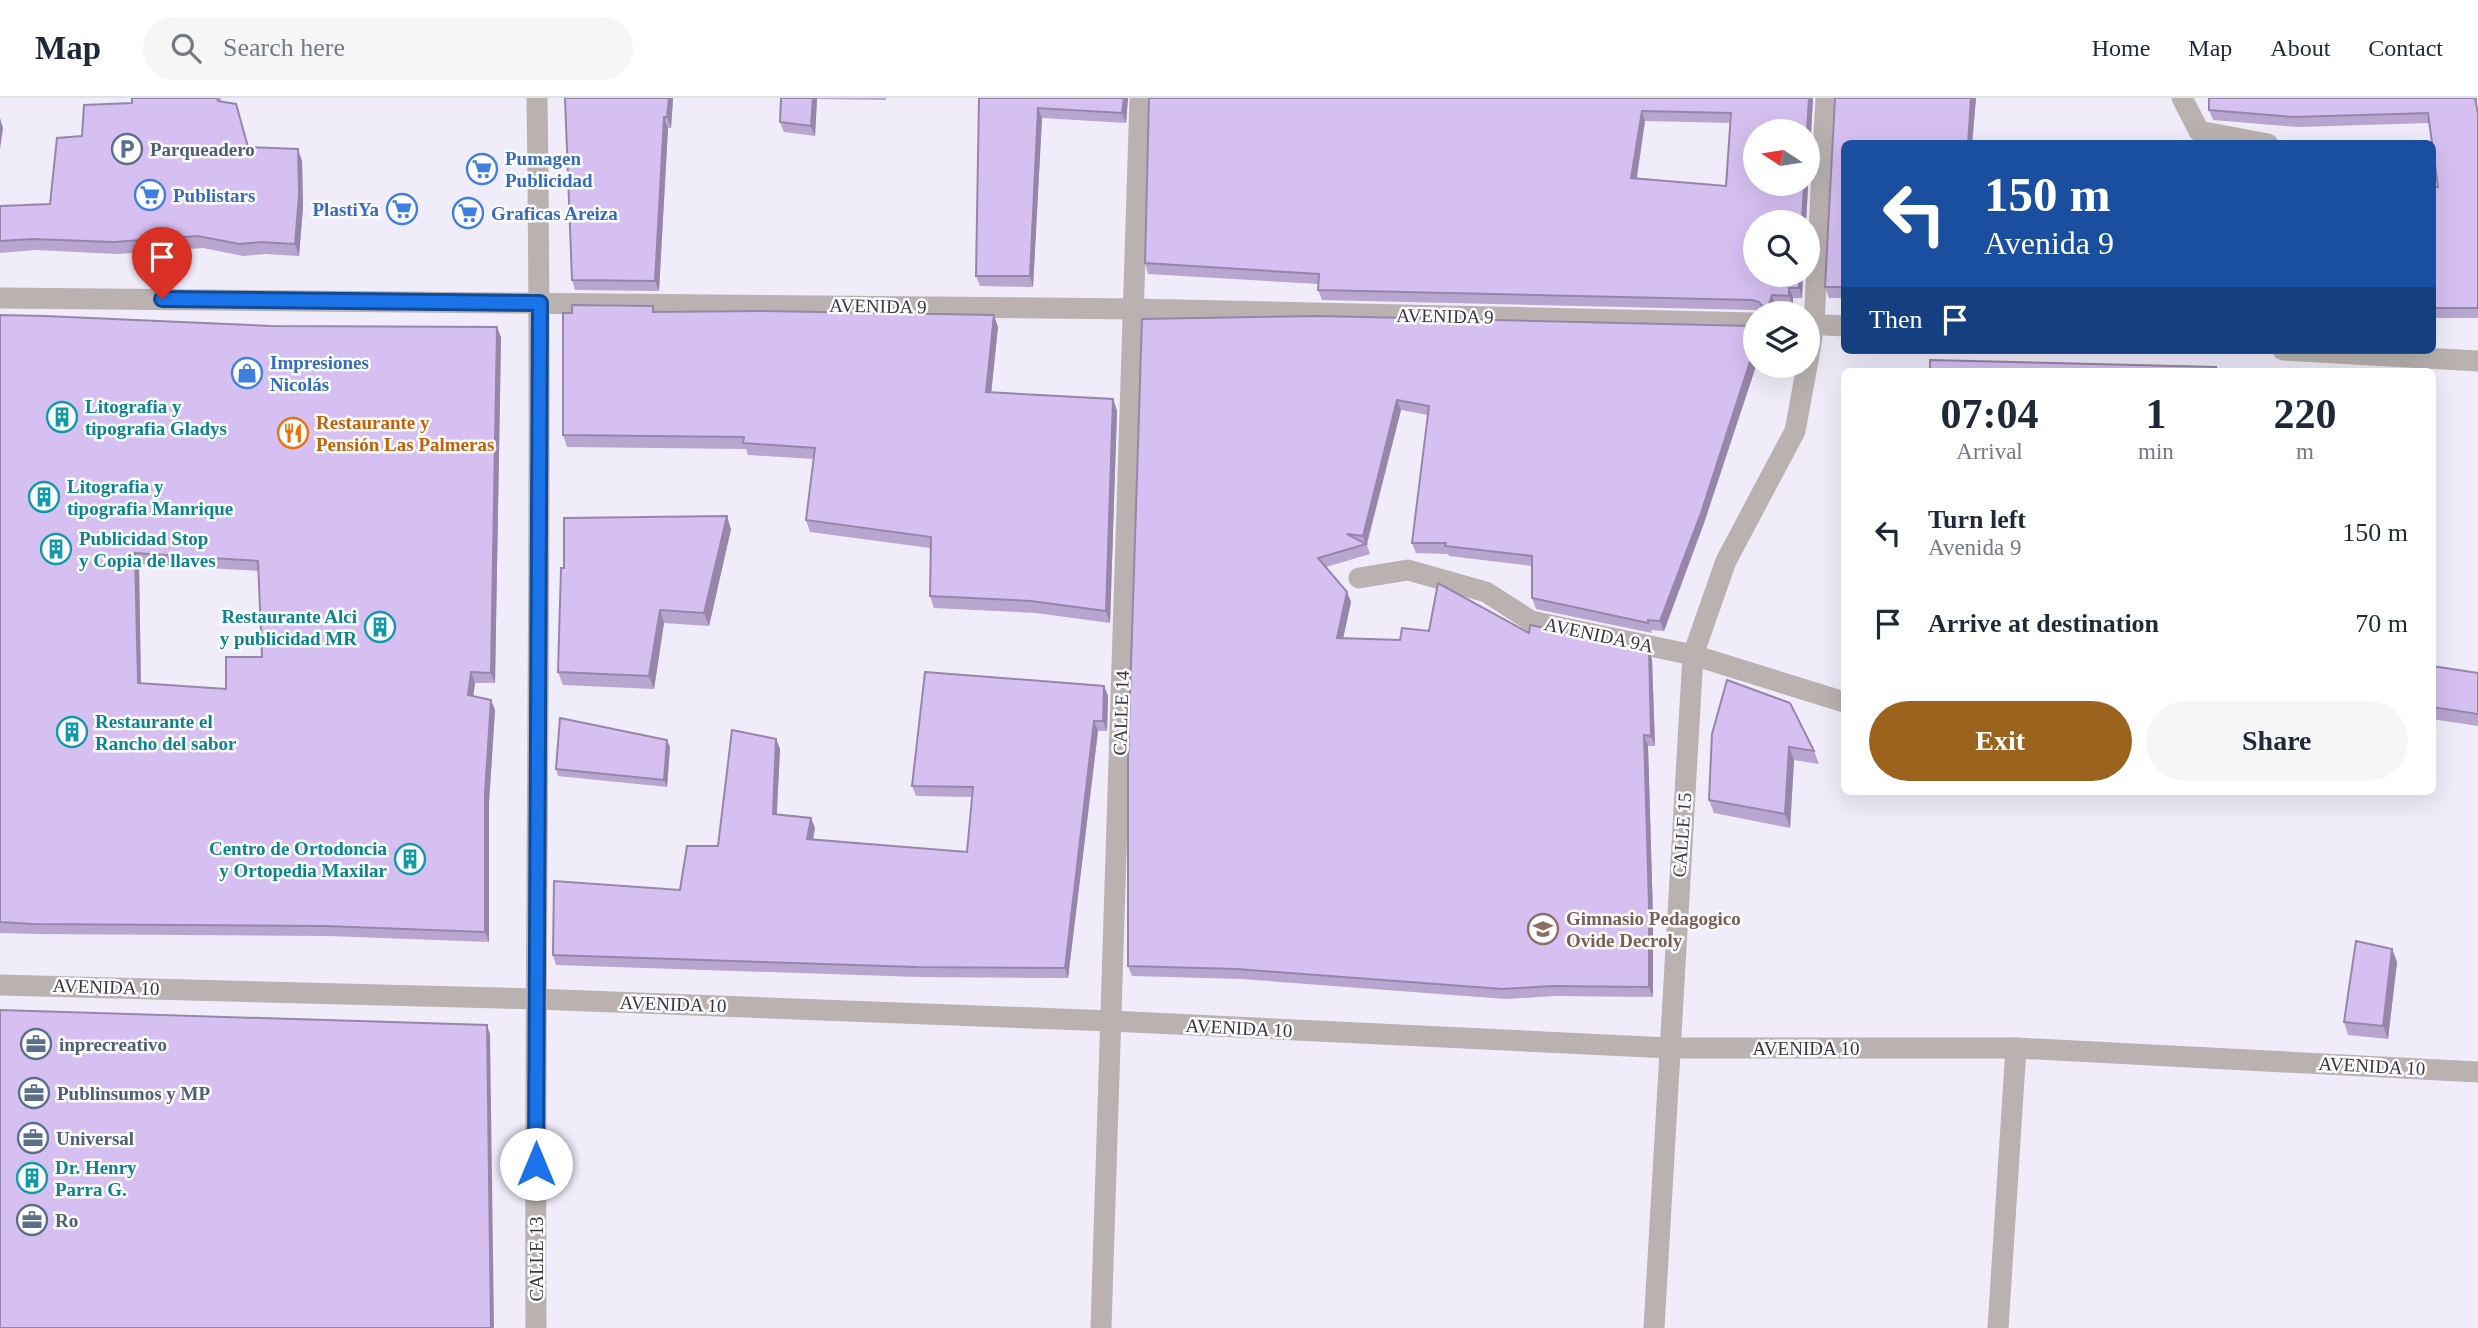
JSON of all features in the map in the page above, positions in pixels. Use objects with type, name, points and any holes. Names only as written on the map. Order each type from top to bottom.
[{"type":"street","name":"CALLE 13","points":[[536,1328],[535,999],[540,303],[537,98]]},
{"type":"street","name":"CALLE 14","points":[[1101,1328],[1140,98]]},
{"type":"street","name":"CALLE 15","points":[[1813,301],[1826,98]]},
{"type":"street","points":[[2182,98],[2199,131],[2247,140]]},
{"type":"street","name":"AVENIDA 9","points":[[0,298],[1135,309],[1743,323]]},
{"type":"street","points":[[1820,325],[1841,326]]},
{"type":"street","points":[[2354,354],[2478,361]]},
{"type":"street","name":"CALLE 15","points":[[1654,1328],[1693,654],[1726,561],[1795,432],[1804,378]]},
{"type":"street","name":"AVENIDA 9A","points":[[1359,578],[1408,570],[1486,592],[1531,621],[1693,654],[1841,701]]},
{"type":"street","name":"AVENIDA 10","points":[[0,985],[535,999],[1111,1021],[1669,1048],[2015,1048],[2478,1072]]},
{"type":"street","points":[[1997,1328],[2015,1048]]},
{"type":"building","points":[[132,98],[217,98],[218,101],[236,104],[248,147],[298,149],[299,195],[295,244],[239,244],[198,236],[114,242],[32,239],[0,241],[0,206],[50,204],[57,138],[82,136],[84,105],[132,103]]},
{"type":"building","points":[[565,98],[669,98],[667,117],[664,117],[655,281],[572,280]]},
{"type":"building","points":[[781,98],[813,98],[811,126],[780,122]]},
{"type":"building","points":[[979,98],[1124,98],[1122,113],[1038,108],[1030,276],[976,276]]},
{"type":"building","points":[[1149,98],[1809,98],[1808,119],[1743,119],[1743,196],[1803,196],[1803,210],[1743,210],[1743,287],[1799,287],[1789,288],[1789,296],[1772,295],[1770,301],[1756,301],[1318,290],[1319,274],[1145,263]],"holes":[[[1642,111],[1731,113],[1726,186],[1631,178]]]},
{"type":"building","points":[[1835,98],[1971,98],[1968,140],[1841,140],[1841,287],[1825,287]]},
{"type":"building","points":[[2209,98],[2475,98],[2478,114],[2478,308],[2436,308],[2438,187],[2436,140],[2432,140],[2428,113],[2293,117],[2209,110]]},
{"type":"building","points":[[572,305],[653,306],[653,312],[994,315],[986,392],[1113,399],[1106,611],[1031,601],[930,596],[931,537],[806,520],[815,448],[743,443],[744,437],[563,435],[563,313],[572,313]]},
{"type":"building","points":[[0,315],[271,326],[497,327],[491,673],[471,672],[468,695],[491,700],[485,793],[485,932],[325,926],[0,922]],"holes":[[[135,553],[258,561],[262,657],[226,657],[226,689],[138,683]]]},
{"type":"building","points":[[1318,316],[1743,326],[1745,378],[1701,513],[1660,621],[1648,620],[1648,623],[1532,598],[1532,556],[1445,546],[1446,543],[1412,543],[1429,406],[1397,400],[1363,536],[1347,534],[1366,544],[1318,558],[1347,592],[1337,638],[1400,640],[1402,628],[1429,631],[1438,583],[1529,633],[1530,625],[1649,650],[1651,736],[1644,735],[1649,987],[1552,986],[1503,989],[1237,969],[1128,966],[1128,759],[1142,319]]},
{"type":"building","points":[[1930,360],[2216,367],[2216,368],[1930,368]]},
{"type":"building","points":[[727,516],[704,613],[660,610],[649,676],[558,672],[564,518]]},
{"type":"building","points":[[2436,667],[2478,673],[2478,714],[2436,708]]},
{"type":"building","points":[[925,672],[1104,686],[1103,721],[1094,721],[1065,968],[916,967],[553,955],[554,881],[680,890],[687,846],[718,846],[732,730],[776,739],[773,814],[811,818],[807,839],[967,852],[973,787],[912,786]]},
{"type":"building","points":[[1727,680],[1790,703],[1814,751],[1789,747],[1785,814],[1709,800],[1712,734]]},
{"type":"building","points":[[560,718],[667,740],[664,780],[556,769]]},
{"type":"building","points":[[2356,941],[2392,949],[2383,1026],[2344,1022]]},
{"type":"building","points":[[0,1010],[487,1025],[491,1328],[0,1328]]},
{"type":"place","name":"Parqueadero","points":[[127,149]]},
{"type":"place","name":"Pumagen Publicidad","points":[[482,169]]},
{"type":"place","name":"Publistars","points":[[150,195]]},
{"type":"place","name":"PlastiYa","points":[[402,209]]},
{"type":"place","name":"Graficas Areiza","points":[[468,213]]},
{"type":"place","name":"Impresiones Nicolás","points":[[247,373]]},
{"type":"place","name":"Litografia y tipografia Gladys","points":[[62,417]]},
{"type":"place","name":"Restaurante y Pensión Las Palmeras","points":[[293,433]]},
{"type":"place","name":"Litografia y tipografia Manrique","points":[[44,497]]},
{"type":"place","name":"Publicidad Stop y Copia de llaves","points":[[56,549]]},
{"type":"place","name":"Restaurante Alci y publicidad MR","points":[[380,627]]},
{"type":"place","name":"Restaurante el Rancho del sabor","points":[[72,732]]},
{"type":"place","name":"Centro de Ortodoncia y Ortopedia Maxilar","points":[[410,859]]},
{"type":"place","name":"Gimnasio Pedagogico Ovide Decroly","points":[[1543,929]]},
{"type":"place","name":"inprecreativo","points":[[36,1044]]},
{"type":"place","name":"Publinsumos y MP","points":[[34,1093]]},
{"type":"place","name":"Universal","points":[[33,1138]]},
{"type":"place","name":"Dr. Henry Parra G.","points":[[32,1178]]},
{"type":"place","name":"Ro","points":[[32,1220]]},
{"type":"route","points":[[162,299],[540,303],[536,1164]]}]
